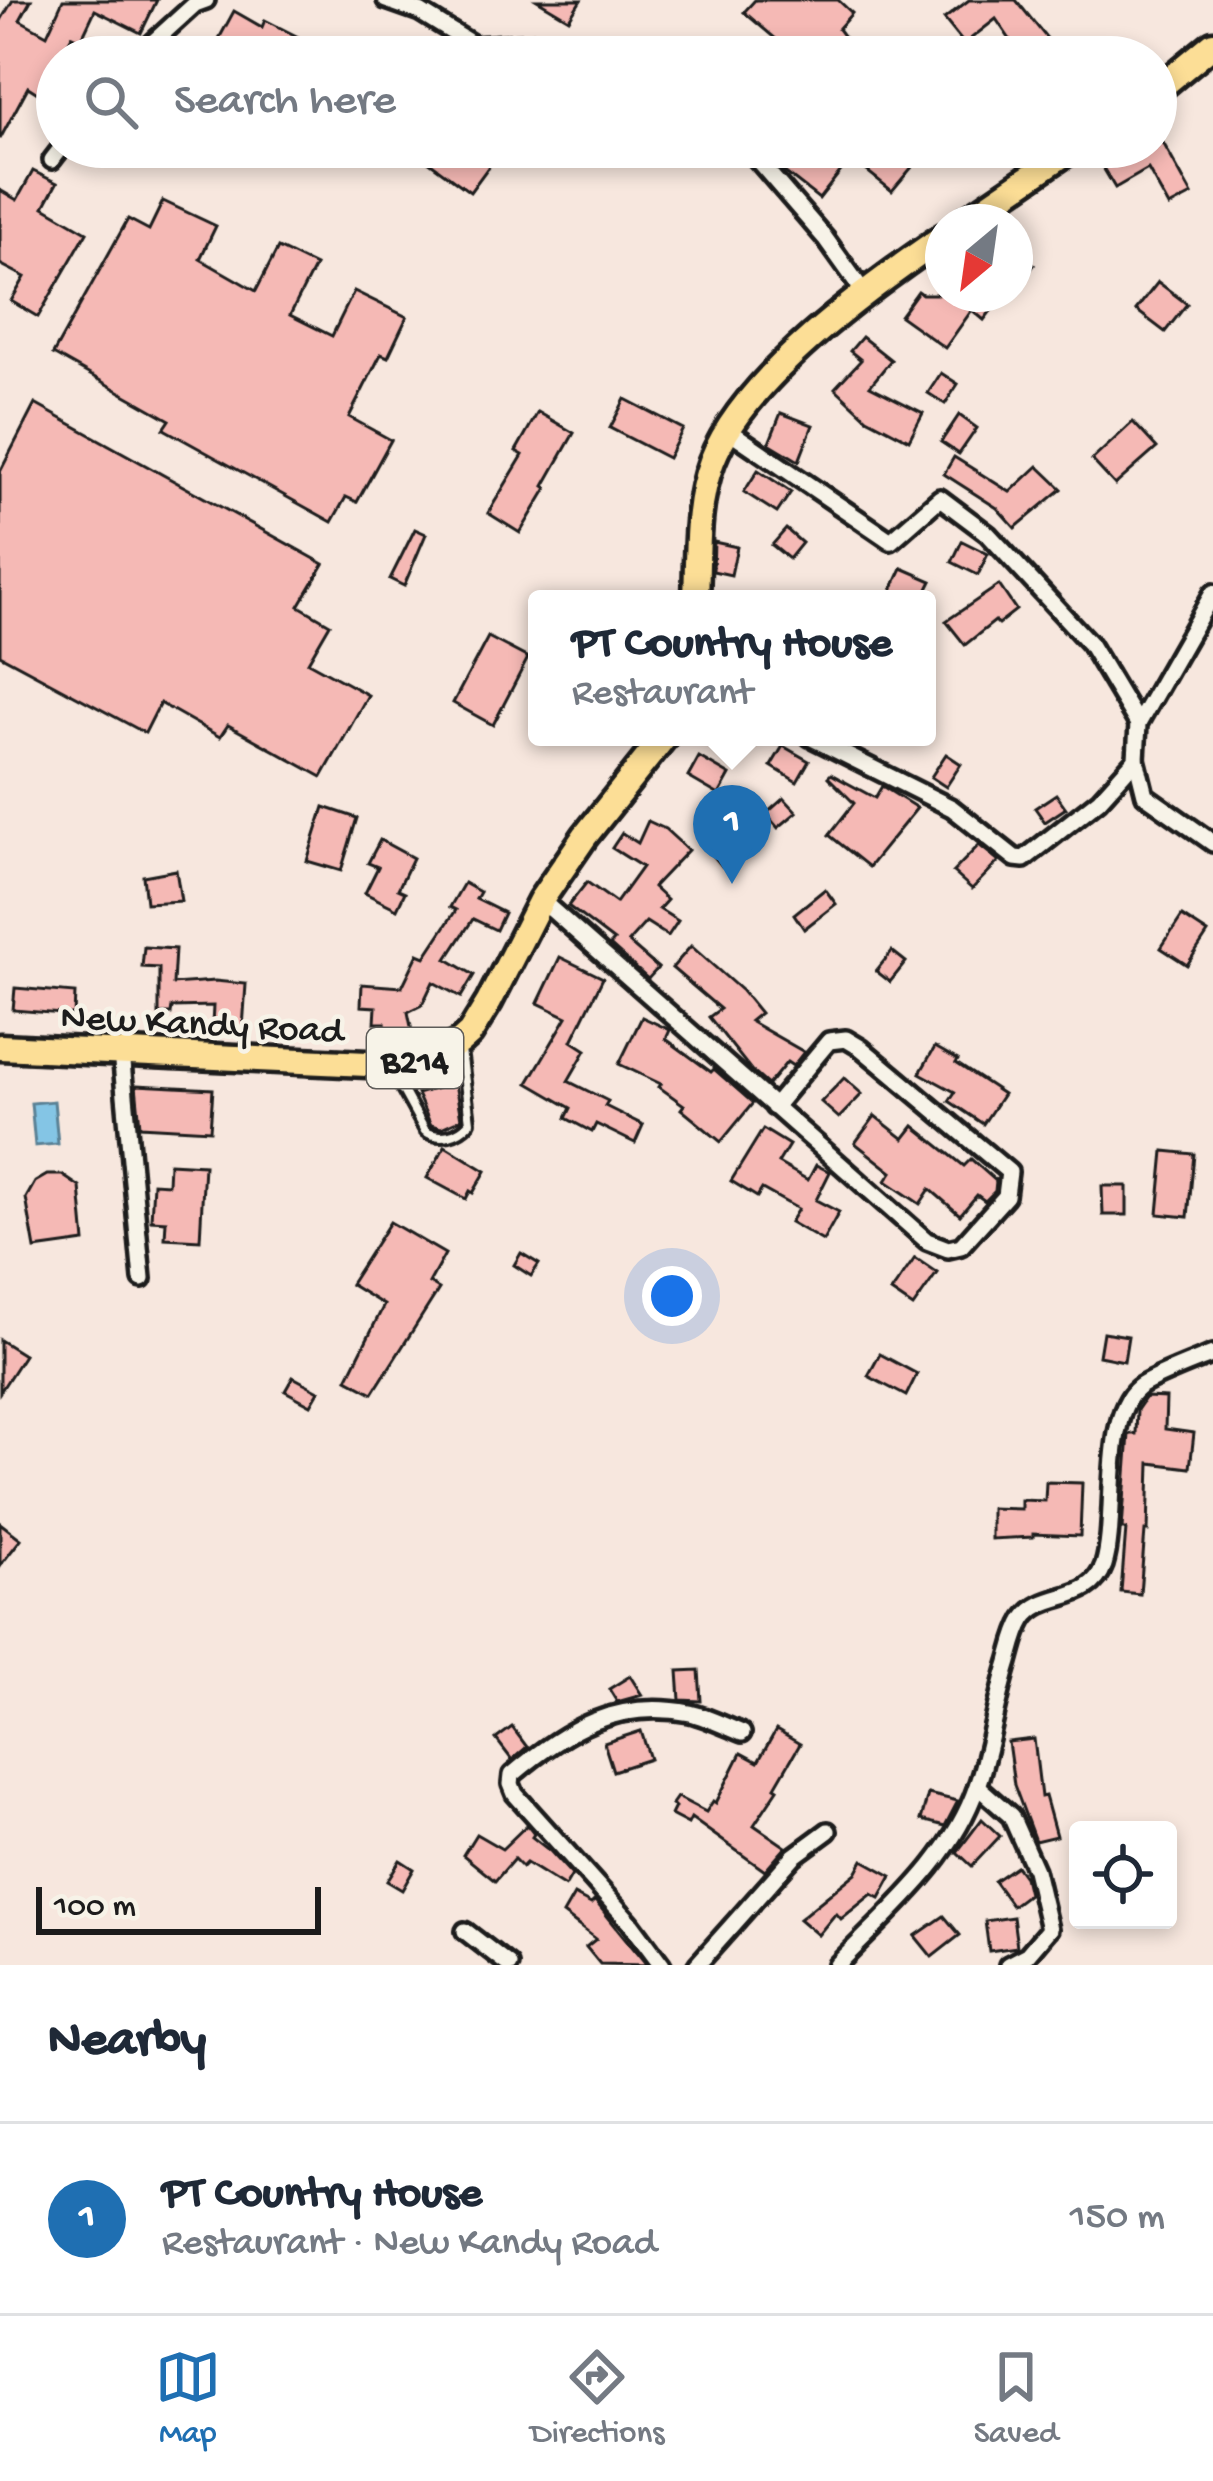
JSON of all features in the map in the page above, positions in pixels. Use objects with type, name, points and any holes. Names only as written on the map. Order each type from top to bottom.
[{"type":"main road","points":[[1177,74],[1213,44]]},
{"type":"main road","points":[[990,204],[1043,168]]},
{"type":"main road","points":[[696,590],[705,485],[728,430],[820,330],[925,250]]},
{"type":"main road","name":"B214","points":[[460,1042],[489,1002],[541,900],[657,746]]},
{"type":"main road","name":"New Kandy Road","points":[[0,1047],[389,1065],[460,1042]]},
{"type":"street","points":[[160,36],[195,4],[206,0]]},
{"type":"street","points":[[386,0],[420,12],[459,36]]},
{"type":"street","points":[[765,168],[866,294]]},
{"type":"street","points":[[728,430],[891,541],[940,498],[988,534],[1090,644],[1138,724]]},
{"type":"street","points":[[1213,593],[1138,724],[1136,759],[1145,795],[1213,843]]},
{"type":"street","points":[[828,746],[952,808],[1015,858],[1024,860],[1099,800],[1136,759]]},
{"type":"street","points":[[541,900],[774,1107],[927,1241],[948,1249],[961,1246],[1006,1196],[1009,1172],[846,1039],[830,1041],[774,1107]]},
{"type":"street","points":[[121,1052],[142,1279]]},
{"type":"street","points":[[837,1965],[904,1898],[956,1832],[977,1786],[1020,1624],[1047,1603],[1088,1588],[1104,1563],[1120,1414],[1137,1388],[1213,1354]]},
{"type":"street","points":[[662,1965],[630,1922],[515,1794],[512,1775],[562,1737],[604,1715],[659,1710],[693,1714],[742,1733]]},
{"type":"street","points":[[977,1786],[1011,1816],[1035,1870],[1049,1929],[1027,1955],[1008,1965]]},
{"type":"street","points":[[697,1965],[794,1856],[828,1832]]},
{"type":"street","points":[[465,1930],[509,1965]]},
{"type":"lane","points":[[389,1065],[425,1131],[445,1136],[463,1131],[470,1122],[460,1042]]},
{"type":"lane","points":[[458,1090],[466,1082]]},
{"type":"lane","points":[[406,1097],[420,1101]]},
{"type":"water","points":[[54,1101],[58,1144],[35,1146],[31,1103]]},
{"type":"building","points":[[13,0],[31,0],[20,20],[47,35],[63,0],[157,0],[141,33],[95,10],[83,36],[36,36],[36,92],[28,87],[0,139],[0,22]]},
{"type":"building","points":[[537,0],[581,0],[569,19]]},
{"type":"building","points":[[755,0],[838,0],[852,13],[838,29],[843,36],[772,36],[744,12]]},
{"type":"building","points":[[969,0],[1016,0],[1045,36],[1008,36],[996,19],[974,36],[958,36],[944,19]]},
{"type":"building","points":[[234,11],[262,27],[265,20],[296,36],[220,36]]},
{"type":"building","points":[[437,168],[488,168],[470,192]]},
{"type":"building","points":[[780,168],[843,168],[819,199]]},
{"type":"building","points":[[863,168],[911,168],[892,191]]},
{"type":"building","points":[[1103,168],[1177,168],[1192,195],[1169,207],[1148,169],[1115,188]]},
{"type":"building","points":[[33,171],[57,183],[44,207],[87,232],[38,317],[11,301],[25,277],[0,264],[0,190],[17,200]]},
{"type":"building","points":[[163,201],[216,226],[200,259],[256,291],[278,248],[315,266],[290,315],[332,336],[354,291],[407,317],[388,357],[381,354],[349,417],[391,440],[357,502],[346,497],[332,522],[164,429],[170,420],[53,354],[128,219],[149,230]]},
{"type":"building","points":[[1158,282],[1187,304],[1165,332],[1136,310]]},
{"type":"building","points":[[918,291],[925,294],[925,312],[971,312],[945,348],[900,316]]},
{"type":"building","points":[[862,337],[891,360],[870,386],[923,413],[909,440],[867,418],[835,388],[861,360],[850,351]]},
{"type":"building","points":[[941,373],[958,384],[945,404],[928,393]]},
{"type":"building","points":[[625,399],[683,429],[668,458],[610,428]]},
{"type":"building","points":[[35,404],[324,564],[299,606],[330,624],[308,662],[368,695],[322,777],[228,725],[220,737],[160,703],[145,733],[0,655],[0,472]]},
{"type":"building","points":[[538,412],[574,433],[520,533],[488,513],[523,455],[516,451]]},
{"type":"building","points":[[781,413],[813,425],[799,461],[769,443]]},
{"type":"building","points":[[959,415],[977,428],[959,454],[941,442]]},
{"type":"building","points":[[1133,422],[1157,448],[1115,485],[1092,460]]},
{"type":"building","points":[[954,457],[1010,492],[1038,466],[1062,489],[1015,528],[997,508],[944,474]]},
{"type":"building","points":[[758,470],[791,492],[777,513],[744,492]]},
{"type":"building","points":[[415,529],[426,534],[404,586],[390,579]]},
{"type":"building","points":[[786,529],[802,543],[789,559],[772,545]]},
{"type":"building","points":[[962,541],[988,554],[978,575],[952,562]]},
{"type":"building","points":[[714,542],[737,547],[731,575],[713,571]]},
{"type":"building","points":[[902,568],[932,581],[928,590],[892,590]]},
{"type":"building","points":[[999,585],[1016,610],[965,645],[946,621]]},
{"type":"building","points":[[488,637],[528,658],[493,725],[453,703]]},
{"type":"building","points":[[783,746],[809,761],[797,782],[771,766]]},
{"type":"building","points":[[946,754],[961,764],[946,787],[931,777]]},
{"type":"building","points":[[699,757],[730,775],[719,795],[688,777]]},
{"type":"building","points":[[831,774],[875,798],[882,786],[917,808],[869,867],[829,835],[854,803],[828,777]]},
{"type":"building","points":[[1056,794],[1066,808],[1045,822],[1035,808]]},
{"type":"building","points":[[744,796],[762,821],[730,844],[737,853],[722,866],[702,842],[731,817],[725,810]]},
{"type":"building","points":[[784,798],[797,812],[778,828],[766,814]]},
{"type":"building","points":[[324,807],[357,818],[341,871],[307,861]]},
{"type":"building","points":[[648,821],[688,850],[653,887],[667,900],[659,909],[678,921],[668,936],[646,922],[628,942],[658,968],[648,979],[610,945],[614,941],[568,906],[587,882],[616,903],[642,867],[612,848],[622,833],[638,843]]},
{"type":"building","points":[[380,840],[413,858],[398,889],[405,892],[397,909],[365,893],[378,867],[368,863]]},
{"type":"building","points":[[979,845],[999,861],[972,889],[953,872]]},
{"type":"building","points":[[176,870],[181,901],[146,903],[143,876]]},
{"type":"building","points":[[464,883],[480,892],[476,899],[504,913],[496,930],[473,919],[447,959],[474,975],[461,997],[433,982],[422,1005],[408,1012],[414,1041],[389,1048],[385,1023],[375,1023],[376,1007],[361,1006],[362,984],[402,987],[418,954],[425,957],[456,910],[450,907]]},
{"type":"building","points":[[825,889],[836,904],[804,929],[794,914]]},
{"type":"building","points":[[1182,916],[1208,933],[1187,965],[1161,948]]},
{"type":"building","points":[[691,946],[760,1013],[750,1021],[804,1052],[793,1066],[787,1062],[768,1085],[709,1017],[720,1009],[672,968]]},
{"type":"building","points":[[144,947],[175,949],[173,984],[246,984],[243,1028],[212,1025],[213,1006],[172,1007],[171,1014],[159,1014],[159,968],[142,967]]},
{"type":"building","points":[[892,951],[906,962],[890,982],[876,971]]},
{"type":"building","points":[[560,957],[603,978],[572,1041],[586,1050],[568,1081],[643,1125],[635,1143],[596,1124],[592,1132],[566,1118],[571,1108],[528,1083],[567,1017],[538,1003]]},
{"type":"building","points":[[15,988],[75,993],[74,1015],[13,1010]]},
{"type":"building","points":[[642,1017],[670,1030],[666,1039],[711,1072],[714,1069],[753,1103],[721,1142],[681,1109],[684,1105],[661,1084],[619,1064]]},
{"type":"building","points":[[935,1047],[1003,1094],[983,1124],[949,1101],[955,1092],[920,1073]]},
{"type":"building","points":[[844,1078],[862,1094],[839,1118],[821,1102]]},
{"type":"building","points":[[455,1083],[461,1119],[441,1128],[431,1125],[417,1094]]},
{"type":"building","points":[[136,1085],[213,1089],[210,1130],[140,1126]]},
{"type":"building","points":[[875,1116],[904,1139],[914,1126],[964,1166],[971,1159],[996,1181],[995,1191],[985,1201],[977,1195],[960,1215],[930,1189],[920,1204],[886,1181],[892,1172],[855,1143]]},
{"type":"building","points":[[763,1129],[789,1145],[778,1163],[808,1180],[816,1165],[830,1172],[816,1200],[839,1212],[823,1241],[790,1222],[798,1209],[762,1189],[757,1197],[731,1181]]},
{"type":"building","points":[[445,1146],[486,1171],[466,1199],[427,1178]]},
{"type":"building","points":[[1164,1151],[1194,1154],[1188,1217],[1158,1214]]},
{"type":"building","points":[[169,1163],[204,1165],[200,1240],[165,1238],[166,1221],[151,1220],[153,1183],[168,1184]]},
{"type":"building","points":[[47,1175],[62,1175],[80,1187],[85,1242],[35,1249],[26,1198],[35,1182]]},
{"type":"building","points":[[1102,1186],[1127,1186],[1127,1215],[1103,1215]]},
{"type":"building","points":[[390,1222],[445,1254],[429,1283],[439,1289],[373,1393],[347,1379],[384,1305],[350,1284]]},
{"type":"building","points":[[521,1253],[539,1264],[531,1276],[514,1265]]},
{"type":"building","points":[[915,1258],[937,1273],[913,1307],[891,1292]]},
{"type":"building","points":[[1103,1332],[1128,1336],[1124,1361],[1099,1356]]},
{"type":"building","points":[[0,1340],[24,1355],[0,1392]]},
{"type":"building","points":[[880,1354],[917,1374],[906,1396],[868,1376]]},
{"type":"building","points":[[293,1377],[319,1391],[311,1405],[285,1391]]},
{"type":"building","points":[[1146,1397],[1166,1398],[1165,1429],[1194,1433],[1190,1468],[1150,1463],[1140,1594],[1121,1592],[1126,1529],[1122,1529],[1129,1434],[1136,1434],[1137,1410]]},
{"type":"building","points":[[1046,1482],[1082,1483],[1080,1536],[991,1539],[991,1508],[1021,1509],[1021,1500],[1045,1501]]},
{"type":"building","points":[[0,1523],[21,1539],[0,1566]]},
{"type":"building","points":[[699,1670],[701,1701],[680,1700],[678,1671]]},
{"type":"building","points":[[630,1676],[642,1695],[617,1702],[609,1689]]},
{"type":"building","points":[[512,1727],[527,1747],[512,1760],[496,1739]]},
{"type":"building","points":[[776,1730],[800,1744],[754,1825],[786,1847],[765,1871],[691,1818],[688,1824],[671,1815],[677,1797],[706,1812],[716,1803],[741,1753],[758,1762]]},
{"type":"building","points":[[641,1731],[650,1759],[613,1771],[604,1743]]},
{"type":"building","points":[[1034,1739],[1041,1797],[1045,1796],[1056,1836],[1035,1841],[1014,1785],[1008,1742]]},
{"type":"building","points":[[928,1794],[958,1801],[945,1826],[921,1820]]},
{"type":"building","points":[[982,1819],[1000,1836],[972,1866],[957,1852]]},
{"type":"building","points":[[527,1825],[532,1837],[572,1875],[565,1887],[514,1859],[495,1881],[463,1855],[476,1834],[502,1849]]},
{"type":"building","points":[[400,1860],[414,1869],[402,1890],[387,1881]]},
{"type":"building","points":[[863,1860],[892,1876],[880,1898],[872,1894],[841,1919],[836,1913],[818,1935],[799,1919],[856,1873]]},
{"type":"building","points":[[1016,1866],[1028,1894],[1012,1906],[994,1881]]},
{"type":"building","points":[[574,1895],[596,1902],[647,1965],[600,1964],[586,1947],[596,1939],[563,1914]]},
{"type":"building","points":[[944,1916],[960,1935],[932,1957],[915,1936]]},
{"type":"building","points":[[1013,1917],[1017,1947],[989,1951],[985,1921]]},
{"type":"place","name":"PT Country House","points":[[732,884]]}]
